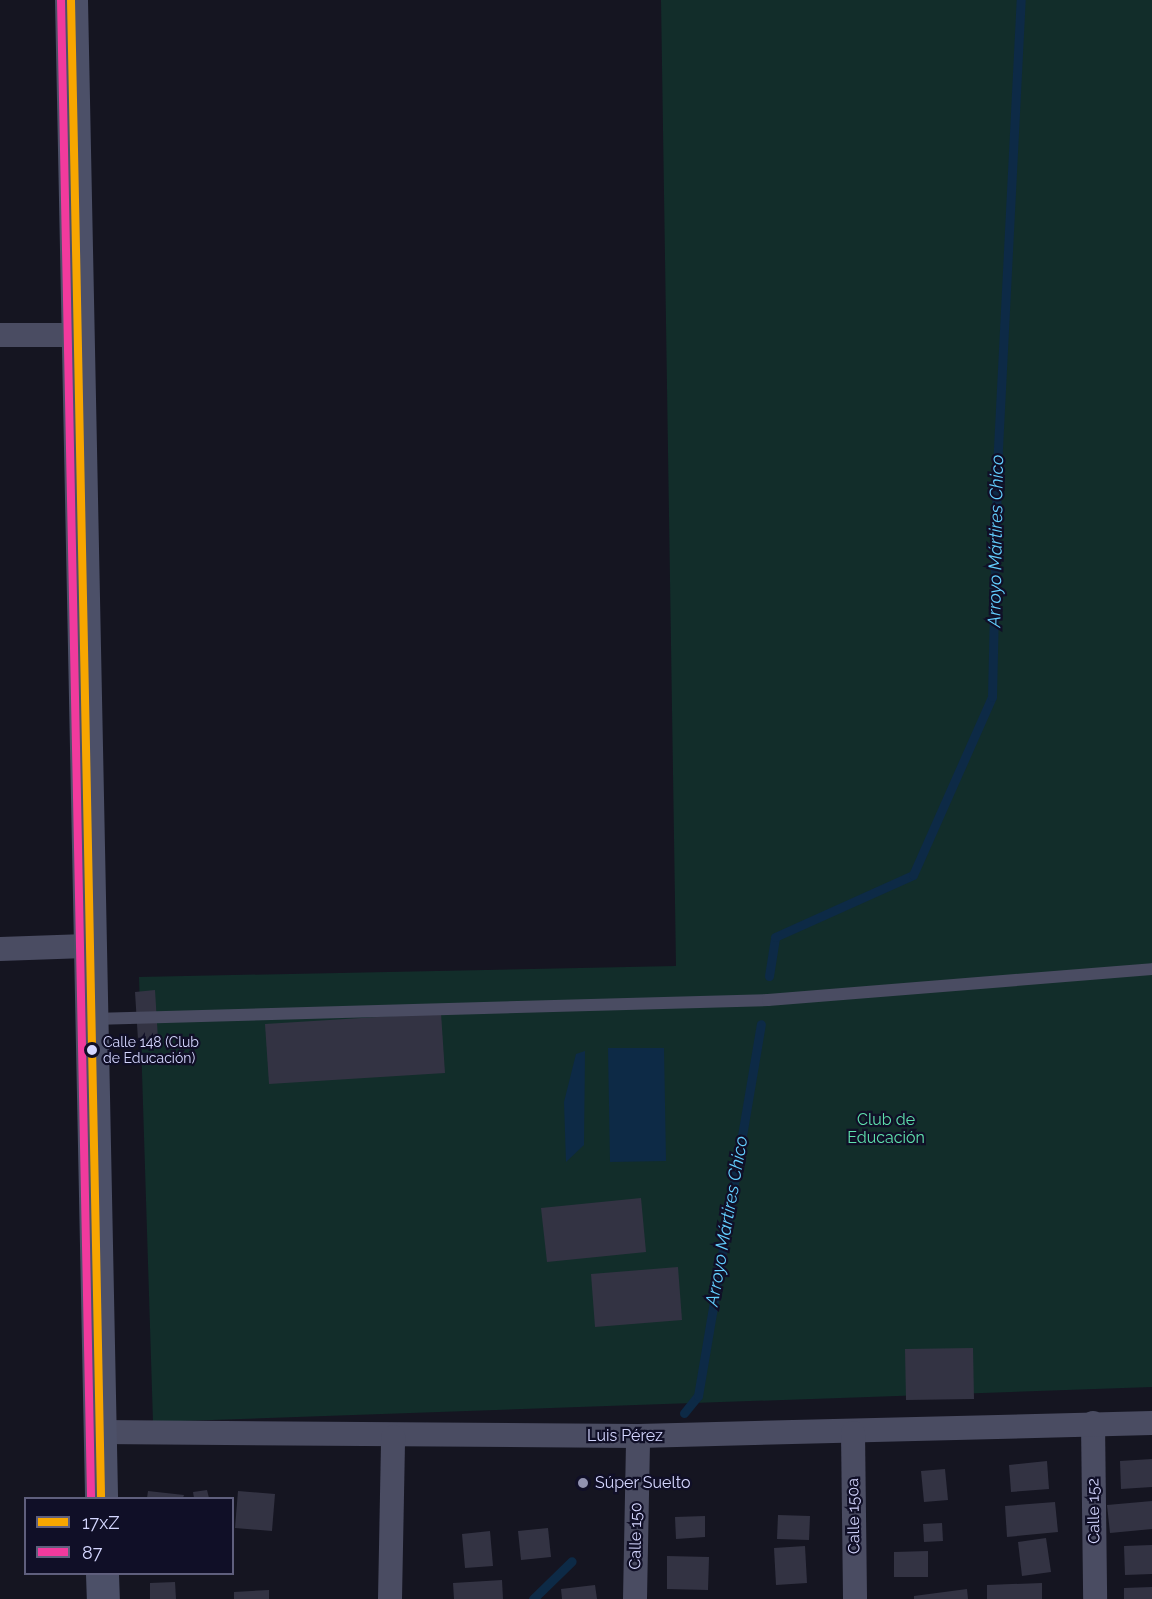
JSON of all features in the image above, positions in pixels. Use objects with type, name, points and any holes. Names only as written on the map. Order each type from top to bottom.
[{"type":"street","points":[[71,0],[86,946],[100,1497]]},
{"type":"street","points":[[0,335],[75,335]]},
{"type":"street","points":[[0,949],[86,946]]},
{"type":"street","name":"Luis Pérez","points":[[99,1432],[393,1437],[638,1436],[853,1433],[1093,1423],[1152,1423]]},
{"type":"street","name":"Calle 152","points":[[1093,1423],[1095,1599]]},
{"type":"street","name":"Calle 150a","points":[[853,1433],[855,1599]]},
{"type":"street","name":"Calle 150","points":[[635,1599],[638,1436]]},
{"type":"street","points":[[390,1599],[393,1437]]},
{"type":"street","points":[[102,1575],[103,1599]]},
{"type":"lane","points":[[88,1019],[768,1000],[1152,969]]},
{"type":"green space","name":"Club de Educación","points":[[661,0],[1152,0],[1152,1387],[153,1422],[139,977],[676,966]]},
{"type":"water","points":[[608,1048],[664,1048],[666,1161],[610,1162]]},
{"type":"water","points":[[585,1051],[584,1145],[566,1162],[564,1102],[576,1054]]},
{"type":"building","points":[[155,990],[158,1039],[138,1040],[135,992]]},
{"type":"building","points":[[441,1013],[445,1073],[269,1084],[265,1024]]},
{"type":"building","points":[[641,1198],[646,1252],[547,1262],[541,1208]]},
{"type":"building","points":[[678,1267],[682,1320],[595,1327],[591,1274]]},
{"type":"building","points":[[973,1348],[974,1399],[906,1400],[905,1349]]},
{"type":"building","points":[[1152,1459],[1152,1487],[1121,1489],[1120,1461]]},
{"type":"building","points":[[1047,1461],[1049,1489],[1011,1492],[1009,1465]]},
{"type":"building","points":[[945,1469],[948,1500],[924,1502],[921,1471]]},
{"type":"building","points":[[207,1490],[209,1497],[194,1497],[193,1492]]},
{"type":"building","points":[[148,1491],[184,1495],[183,1497],[147,1497]]},
{"type":"building","points":[[238,1491],[275,1494],[272,1531],[235,1528]]},
{"type":"building","points":[[1152,1501],[1152,1529],[1110,1533],[1107,1505]]},
{"type":"building","points":[[1055,1502],[1058,1532],[1007,1537],[1005,1506]]},
{"type":"building","points":[[778,1515],[810,1516],[809,1540],[777,1539]]},
{"type":"building","points":[[705,1516],[705,1537],[676,1539],[675,1517]]},
{"type":"building","points":[[942,1523],[943,1541],[924,1542],[923,1524]]},
{"type":"building","points":[[548,1528],[551,1557],[521,1560],[518,1531]]},
{"type":"building","points":[[490,1531],[493,1566],[465,1568],[462,1534]]},
{"type":"building","points":[[1046,1538],[1051,1572],[1022,1576],[1018,1542]]},
{"type":"building","points":[[1152,1545],[1152,1574],[1125,1575],[1124,1546]]},
{"type":"building","points":[[805,1546],[807,1583],[776,1585],[774,1548]]},
{"type":"building","points":[[928,1551],[928,1577],[894,1577],[894,1552]]},
{"type":"building","points":[[667,1556],[709,1557],[708,1590],[667,1589]]},
{"type":"building","points":[[502,1580],[503,1599],[454,1599],[453,1583]]},
{"type":"building","points":[[175,1582],[176,1599],[150,1599],[150,1583]]},
{"type":"building","points":[[1042,1583],[1042,1599],[987,1599],[987,1585]]},
{"type":"building","points":[[595,1585],[597,1599],[562,1599],[561,1589]]},
{"type":"building","points":[[1152,1587],[1152,1599],[1124,1599],[1124,1588]]},
{"type":"building","points":[[967,1589],[968,1599],[914,1599],[914,1596]]},
{"type":"building","points":[[269,1590],[269,1599],[234,1599],[234,1592]]},
{"type":"waterway","name":"Arroyo Mártires Chico","points":[[769,976],[775,937],[913,875],[992,697],[997,468],[1021,0]]},
{"type":"waterway","name":"Arroyo Mártires Chico","points":[[684,1413],[698,1396],[761,1024]]},
{"type":"waterway","name":"Arroyo Mártires Chico","points":[[533,1599],[572,1561]]},
{"type":"transit line","name":"87","points":[[61,0],[91,1497]]},
{"type":"transit line","name":"17xZ","points":[[71,0],[101,1497]]},
{"type":"place","name":"Calle 148 (Club de Educación)","points":[[92,1050]]},
{"type":"place","name":"Súper Suelto","points":[[583,1483]]}]
